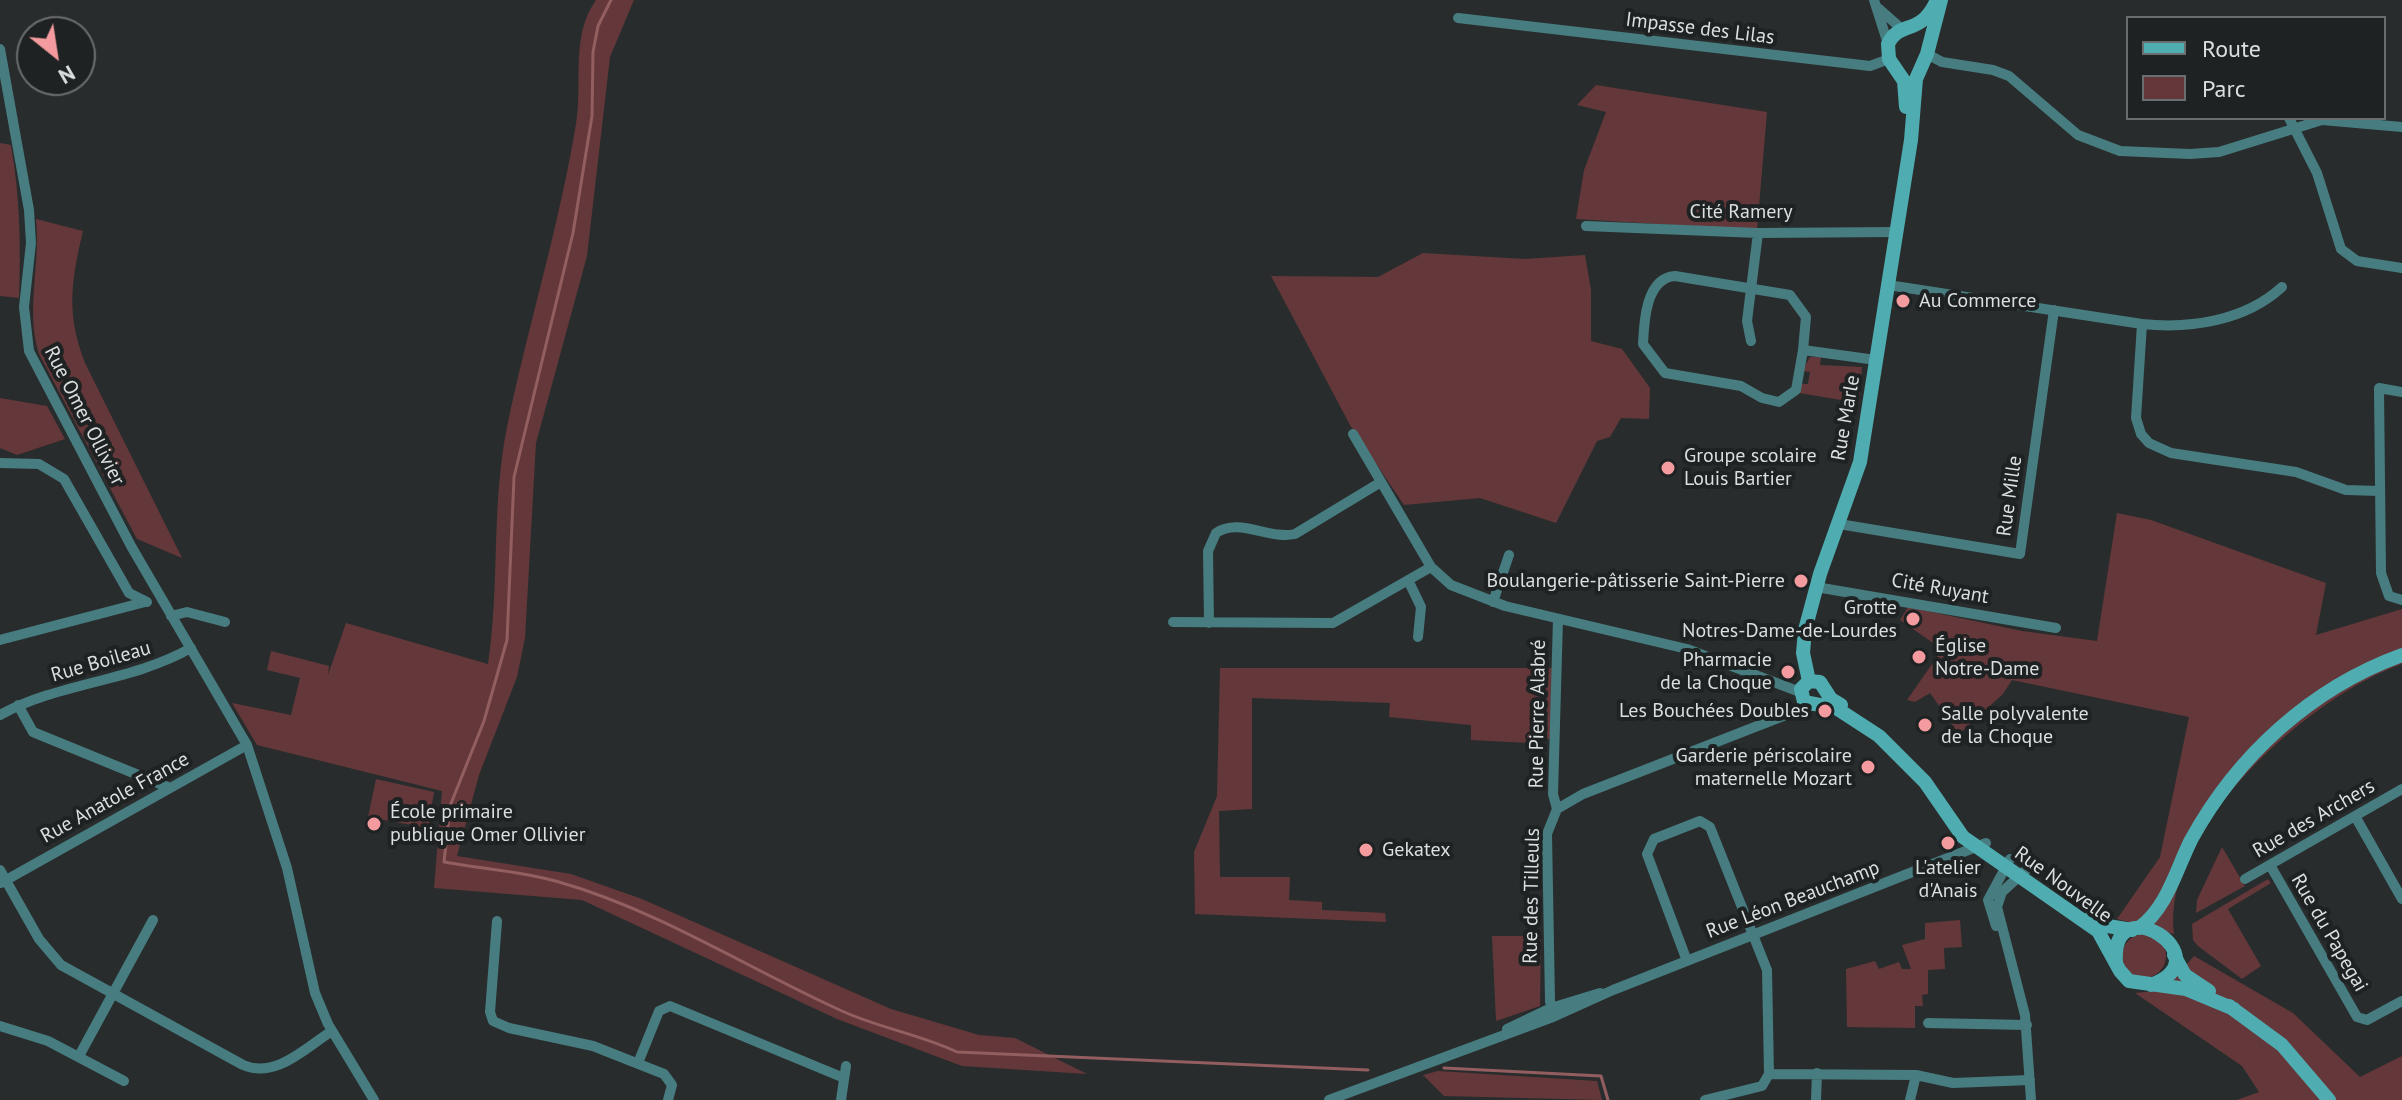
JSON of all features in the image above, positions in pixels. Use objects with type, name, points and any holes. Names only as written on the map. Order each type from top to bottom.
[{"type":"main road","name":"Rue Marle","points":[[1906,29],[1926,20],[1939,0]]},
{"type":"main road","name":"Rue Marle","points":[[1812,694],[1804,670],[1804,642],[1816,587],[1860,462],[1908,156],[1916,79],[1926,55],[1939,0]]},
{"type":"main road","points":[[1906,29],[1923,36],[1926,55],[1908,70],[1891,56],[1894,33],[1906,29]]},
{"type":"main road","name":"Rue Marle","points":[[1891,56],[1905,86],[1908,156]]},
{"type":"main road","points":[[2234,1009],[2186,989],[2129,981],[2117,963],[2119,943],[2155,913],[2212,806],[2259,747],[2326,692],[2402,655]]},
{"type":"main road","points":[[1812,694],[1847,713],[1891,746],[1935,794],[1957,830],[1981,845]]},
{"type":"main road","name":"Rue Nouvelle","points":[[1981,845],[2096,929],[2117,963]]},
{"type":"main road","name":"Rue Nouvelle","points":[[2023,874],[2100,921],[2135,929]]},
{"type":"main road","points":[[2151,985],[2168,974],[2172,950],[2165,914],[2172,881]]},
{"type":"main road","points":[[2135,929],[2156,930],[2172,950],[2185,975],[2282,1045],[2329,1100]]},
{"type":"street","points":[[1874,1],[1886,17],[1906,29]]},
{"type":"street","points":[[1874,1],[1891,56]]},
{"type":"street","name":"Impasse des Lilas","points":[[1458,18],[1870,66],[1891,56]]},
{"type":"street","name":"Rue Omer Ollivier","points":[[0,49],[23,160],[30,222],[24,307],[29,351],[161,598],[247,745],[290,880],[312,983],[332,1031],[374,1100]]},
{"type":"street","points":[[1926,55],[1942,62],[1993,70],[2009,76],[2078,135],[2120,151],[2219,152],[2291,122],[2332,120],[2402,127]]},
{"type":"street","points":[[2291,122],[2317,173],[2341,249],[2357,261],[2402,268]]},
{"type":"street","name":"Cité Ramery","points":[[1586,226],[1758,233],[1896,232]]},
{"type":"street","points":[[1751,341],[1747,321],[1758,233]]},
{"type":"street","points":[[1675,276],[1790,295],[1806,317],[1803,350],[1796,390],[1779,402],[1762,398],[1741,386],[1668,374],[1659,369],[1643,340],[1652,292],[1661,280],[1675,276]]},
{"type":"street","points":[[1888,285],[2142,324],[2180,325],[2216,320],[2267,300],[2282,287]]},
{"type":"street","name":"Rue Mille","points":[[1839,524],[2020,554],[2054,310]]},
{"type":"street","points":[[2142,324],[2136,418],[2141,434],[2149,443],[2171,453],[2296,472],[2346,490],[2379,491]]},
{"type":"street","points":[[1803,350],[1876,360]]},
{"type":"street","points":[[2402,392],[2379,388],[2381,573],[2389,596],[2402,600]]},
{"type":"street","points":[[1353,434],[1431,567],[1451,585],[1493,602],[1687,649],[1812,694]]},
{"type":"street","points":[[0,463],[39,464],[64,479],[129,593],[147,602]]},
{"type":"street","points":[[1209,623],[1208,551],[1216,533],[1230,527],[1280,536],[1295,534],[1381,482]]},
{"type":"street","points":[[1493,602],[1509,555]]},
{"type":"street","points":[[1173,622],[1333,623],[1431,567]]},
{"type":"street","points":[[1408,580],[1421,607],[1418,637]]},
{"type":"street","name":"Cité Ruyant","points":[[1816,587],[2056,628]]},
{"type":"street","points":[[0,640],[161,598]]},
{"type":"street","points":[[171,616],[187,612],[225,622]]},
{"type":"street","name":"Rue Pierre Alabré","points":[[1557,809],[1553,794],[1558,619]]},
{"type":"street","name":"Rue Boileau","points":[[0,715],[18,705],[153,668],[191,648]]},
{"type":"street","name":"Rue des Tilleuls","points":[[1552,1012],[1547,834],[1557,809],[1583,794],[1796,711],[1812,694]]},
{"type":"street","points":[[18,705],[33,732],[170,788]]},
{"type":"street","name":"Rue Anatole France","points":[[2,878],[247,745]]},
{"type":"street","name":"Rue des Archers","points":[[2245,879],[2402,789]]},
{"type":"street","points":[[2355,816],[2402,899]]},
{"type":"street","points":[[1687,961],[1647,854],[1654,839],[1700,821],[1710,827],[1768,976],[1769,1074],[1762,1086],[1705,1100]]},
{"type":"street","name":"Rue Léon Beauchamp","points":[[1329,1100],[1981,845]]},
{"type":"street","points":[[2007,863],[1988,900],[2027,1025],[2031,1100]]},
{"type":"street","name":"Rue du Papegai","points":[[2270,865],[2357,1017],[2367,1020],[2402,1001]]},
{"type":"street","points":[[2001,935],[1998,897],[2023,874]]},
{"type":"street","points":[[2,878],[55,960],[111,995],[255,1070],[280,1065],[332,1031]]},
{"type":"street","points":[[79,1056],[153,920]]},
{"type":"street","points":[[497,921],[490,1012],[493,1021],[509,1028],[587,1044],[667,1076],[672,1085],[668,1100]]},
{"type":"street","points":[[638,1063],[659,1011],[670,1006],[844,1078]]},
{"type":"street","points":[[1928,1023],[2027,1025]]},
{"type":"street","points":[[0,1026],[48,1041],[124,1081]]},
{"type":"street","points":[[841,1100],[846,1066]]},
{"type":"street","points":[[1816,1100],[1817,1073]]},
{"type":"street","points":[[1769,1074],[1916,1075],[1947,1082],[2030,1080]]},
{"type":"street","points":[[1910,1100],[1916,1075]]},
{"type":"green space","points":[[596,0],[634,0],[610,57],[587,256],[536,443],[525,638],[517,677],[479,775],[457,856],[571,874],[642,899],[891,1009],[979,1035],[1015,1038],[1087,1074],[962,1066],[837,1019],[582,900],[434,888],[442,791],[257,745],[232,703],[291,715],[300,678],[267,670],[271,651],[329,666],[328,675],[346,623],[488,664],[502,457],[569,162],[578,109],[583,29]]},
{"type":"green space","points":[[1596,85],[1767,112],[1757,230],[1576,219],[1584,170],[1606,112],[1577,105]]},
{"type":"green space","points":[[0,143],[11,145],[14,164],[19,222],[19,298],[0,296]]},
{"type":"green space","points":[[36,219],[83,231],[72,297],[79,345],[85,363],[182,558],[137,539],[39,354],[33,320]]},
{"type":"green space","points":[[1423,253],[1525,259],[1585,255],[1591,290],[1591,341],[1622,349],[1650,388],[1649,419],[1621,418],[1610,437],[1597,441],[1556,523],[1480,498],[1404,505],[1350,425],[1271,276],[1378,277]]},
{"type":"green space","points":[[1810,357],[1821,357],[1820,365],[1862,367],[1859,403],[1799,393],[1801,384],[1808,384],[1810,372],[1802,371]]},
{"type":"green space","points":[[0,398],[47,406],[65,439],[17,455],[0,448]]},
{"type":"green space","points":[[2117,513],[2151,520],[2326,583],[2316,635],[2402,609],[2402,664],[2365,680],[2286,736],[2249,771],[2216,810],[2191,852],[2176,893],[2174,934],[2117,919],[2160,857],[2189,717],[2012,680],[2003,694],[1959,734],[1930,693],[1915,702],[1907,700],[1946,644],[1940,639],[1936,645],[1900,620],[1908,607],[2022,631],[2097,641]]},
{"type":"green space","points":[[1220,668],[1552,668],[1552,739],[1530,739],[1529,743],[1471,740],[1471,725],[1389,717],[1390,703],[1252,698],[1252,809],[1219,811],[1220,877],[1290,877],[1289,900],[1322,902],[1322,910],[1385,913],[1386,922],[1195,914],[1194,852],[1217,796]]},
{"type":"green space","points":[[376,779],[434,792],[428,828],[368,817]]},
{"type":"green space","points":[[2222,847],[2245,886],[2196,913],[2197,900]]},
{"type":"green space","points":[[2268,879],[2271,883],[2228,909],[2261,966],[2242,979],[2198,946],[2193,940],[2192,924]]},
{"type":"green space","points":[[1960,920],[1962,947],[1944,948],[1945,969],[1928,970],[1928,994],[1922,995],[1923,1006],[1915,1006],[1915,1028],[1847,1027],[1846,969],[1875,961],[1879,969],[1899,962],[1902,969],[1911,969],[1902,945],[1925,939],[1925,923]]},
{"type":"green space","points":[[2144,934],[2159,941],[2166,956],[2159,971],[2144,978],[2129,971],[2122,956],[2129,941]]},
{"type":"green space","points":[[1492,936],[1541,936],[1540,1006],[1496,1021]]},
{"type":"green space","points":[[2194,956],[2293,1013],[2360,1077],[2402,1056],[2402,1100],[2237,1100],[2259,1092],[2242,1066],[2135,993],[2165,990]]},
{"type":"green space","points":[[1438,1071],[1597,1081],[1602,1100],[1444,1096],[1423,1075]]},
{"type":"waterway","points":[[611,0],[598,26],[593,52],[592,116],[573,233],[514,477],[507,640],[484,721],[450,806],[444,862],[530,875],[596,894],[668,924],[842,1011],[957,1052],[1368,1070]]},
{"type":"waterway","points":[[1444,1068],[1601,1076],[1608,1100]]},
{"type":"place","name":"Au Commerce","points":[[1903,301]]},
{"type":"place","name":"Groupe scolaire Louis Bartier","points":[[1668,468]]},
{"type":"place","name":"Boulangerie-pâtisserie Saint-Pierre","points":[[1801,581]]},
{"type":"place","name":"Grotte Notres-Dame-de-Lourdes","points":[[1913,619]]},
{"type":"place","name":"Église Notre-Dame","points":[[1919,657]]},
{"type":"place","name":"Pharmacie de la Choque","points":[[1788,672]]},
{"type":"place","name":"Les Bouchées Doubles","points":[[1825,711]]},
{"type":"place","name":"Salle polyvalente de la Choque","points":[[1925,725]]},
{"type":"place","name":"Garderie périscolaire maternelle Mozart","points":[[1868,767]]},
{"type":"place","name":"École primaire publique Omer Ollivier","points":[[374,824]]},
{"type":"place","name":"L'atelier d'Anais","points":[[1948,843]]},
{"type":"place","name":"Gekatex","points":[[1366,850]]}]
